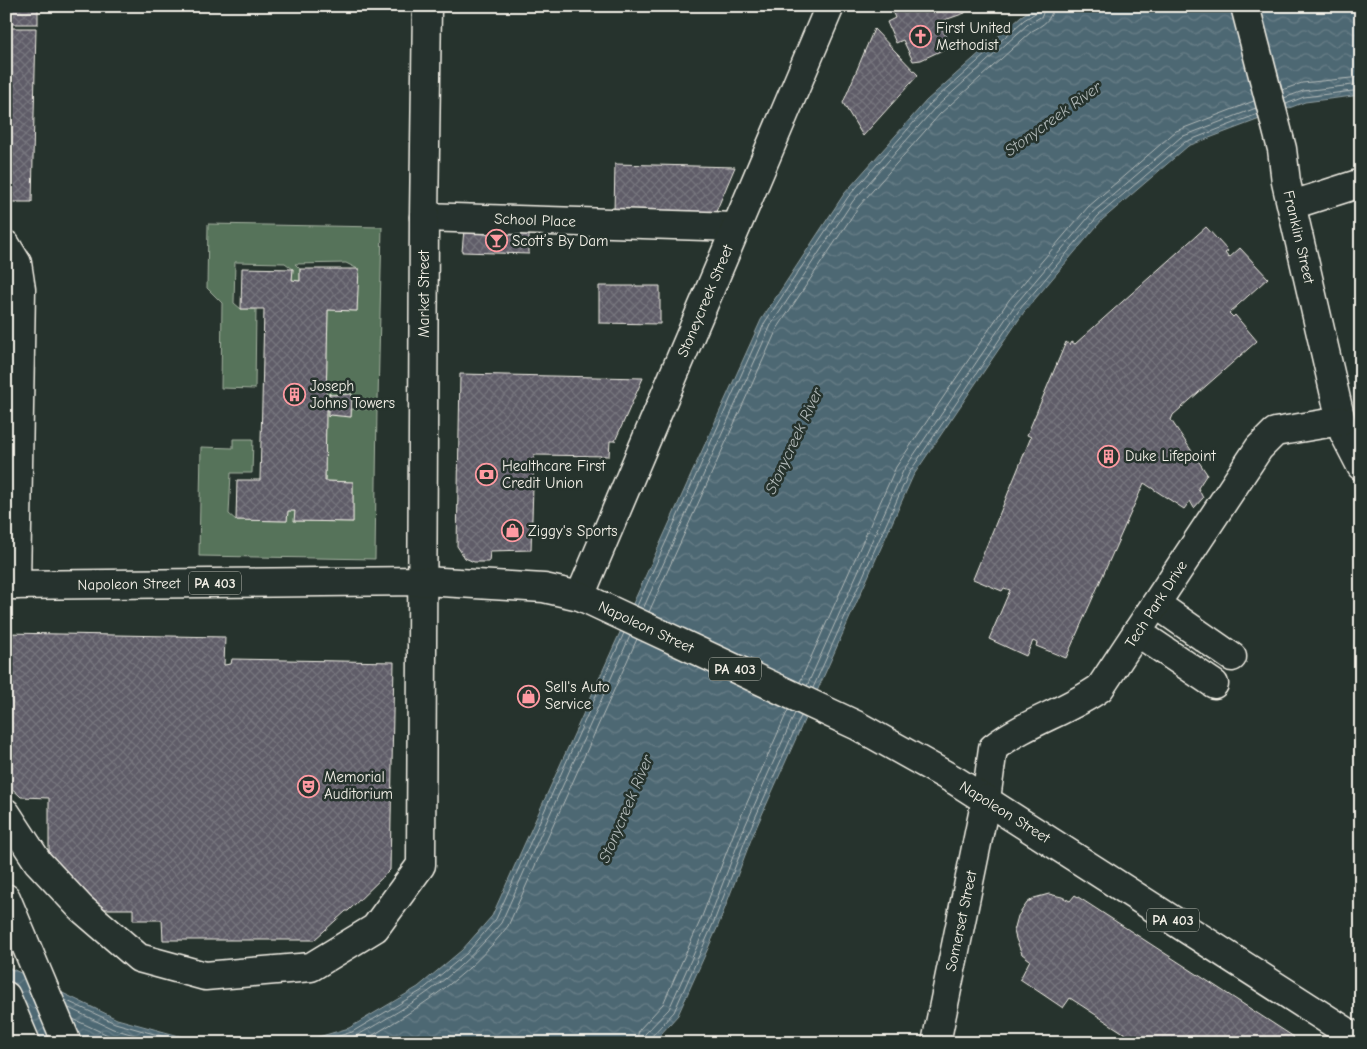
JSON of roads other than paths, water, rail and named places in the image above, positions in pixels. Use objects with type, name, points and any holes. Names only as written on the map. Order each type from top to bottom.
[{"type":"main road","name":"Market Street","points":[[6,814],[38,862],[50,875],[81,908],[139,958],[205,976],[310,968],[376,928],[421,865],[424,581],[424,217],[427,6]]},
{"type":"main road","name":"Stoneycreek Street","points":[[580,596],[830,6]]},
{"type":"main road","name":"Franklin Street","points":[[1245,6],[1282,149],[1286,182],[1344,433],[1361,466]]},
{"type":"main road","points":[[1292,205],[1361,182]]},
{"type":"main road","name":"School Place","points":[[424,217],[736,227]]},
{"type":"main road","points":[[6,246],[16,263],[21,289],[11,585]]},
{"type":"main road","name":"Tech Park Drive","points":[[986,799],[993,748],[1029,724],[1079,703],[1100,688],[1258,448],[1275,432],[1342,421]]},
{"type":"main road","name":"Napoleon Street","points":[[11,585],[424,581],[544,588],[580,596],[858,726],[986,799],[1356,1040]]},
{"type":"main road","points":[[1156,604],[1232,657]]},
{"type":"main road","points":[[1138,632],[1214,684]]},
{"type":"main road","name":"Somerset Street","points":[[938,1042],[986,799]]},
{"type":"main road","points":[[6,898],[67,1043]]},
{"type":"main road","points":[[6,996],[26,1043]]},
{"type":"water","name":"Stonycreek River","points":[[1038,6],[1361,6],[1361,95],[1305,102],[1188,146],[1102,220],[1024,312],[913,476],[752,837],[718,926],[678,1015],[653,1043],[298,1043],[349,1028],[418,987],[462,950],[492,916],[761,320],[844,194],[926,101],[1021,16]]},
{"type":"water","points":[[6,966],[117,1019],[205,1043],[6,1043]]},
{"type":"place","name":"First United Methodist","points":[[920,37]]},
{"type":"place","name":"Scott’s By Dam","points":[[496,241]]},
{"type":"place","name":"Joseph Johns Towers","points":[[294,395]]},
{"type":"place","name":"Duke Lifepoint","points":[[1109,456]]},
{"type":"place","name":"Healthcare First Credit Union","points":[[486,475]]},
{"type":"place","name":"Ziggy's Sports","points":[[512,531]]},
{"type":"place","name":"Sell's Auto Service","points":[[529,696]]},
{"type":"place","name":"Memorial Auditorium","points":[[308,786]]}]
